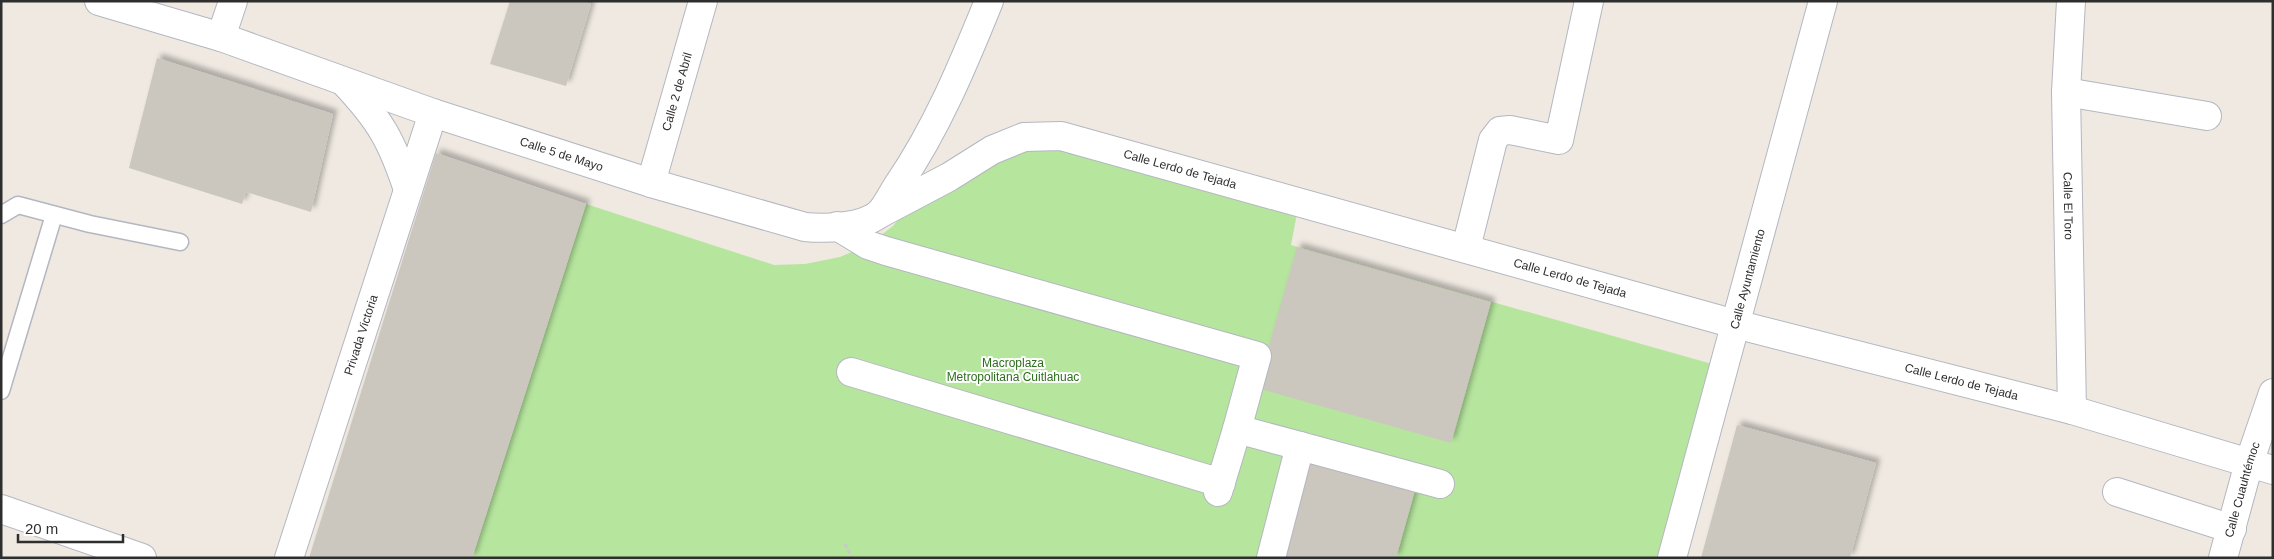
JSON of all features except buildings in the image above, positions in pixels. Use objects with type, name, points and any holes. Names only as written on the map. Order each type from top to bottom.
[{"type":"street","name":"Calle 5 de Mayo","points":[[99,1],[221,37],[433,113],[651,183],[805,227],[819,228],[861,222],[879,214]]},
{"type":"street","points":[[221,37],[233,1]]},
{"type":"street","name":"Calle 2 de Abril","points":[[651,183],[703,1]]},
{"type":"street","points":[[879,214],[913,163],[958,78],[989,1]]},
{"type":"street","points":[[1466,248],[1493,140],[1500,131],[1510,130],[1559,140],[1589,1]]},
{"type":"street","name":"Calle Ayuntamiento","points":[[1672,558],[1822,1]]},
{"type":"street","name":"Calle El Toro","points":[[2071,1],[2066,92],[2072,410]]},
{"type":"street","points":[[342,80],[384,130],[397,158],[408,190]]},
{"type":"street","points":[[2066,92],[2207,116]]},
{"type":"street","name":"Privada Victoria","points":[[290,558],[433,113]]},
{"type":"street","name":"Calle Lerdo de Tejada","points":[[879,214],[949,177],[992,150],[1024,137],[1061,136],[1735,324],[2072,410],[2261,467]]},
{"type":"street","points":[[837,226],[868,245],[886,251],[1256,356],[1219,488],[851,372]]},
{"type":"street","name":"Calle Cuauhtémoc","points":[[2223,558],[2232,529],[2261,467],[2273,393]]},
{"type":"street","points":[[1237,429],[1440,484]]},
{"type":"street","points":[[1271,558],[1300,446]]},
{"type":"street","points":[[2117,492],[2232,529]]},
{"type":"street","points":[[1,509],[142,558]]},
{"type":"lane","points":[[1,215],[18,206],[180,242]]},
{"type":"lane","points":[[1,391],[54,215]]},
{"type":"path","points":[[845,544],[852,558]]},
{"type":"green space","name":"Macroplaza Metropolitana Cuitlahuac","points":[[1051,144],[1298,208],[1291,245],[1712,364],[1658,558],[472,558],[586,204],[774,265],[805,264],[840,257],[868,245],[893,226],[915,199],[995,156]]}]
